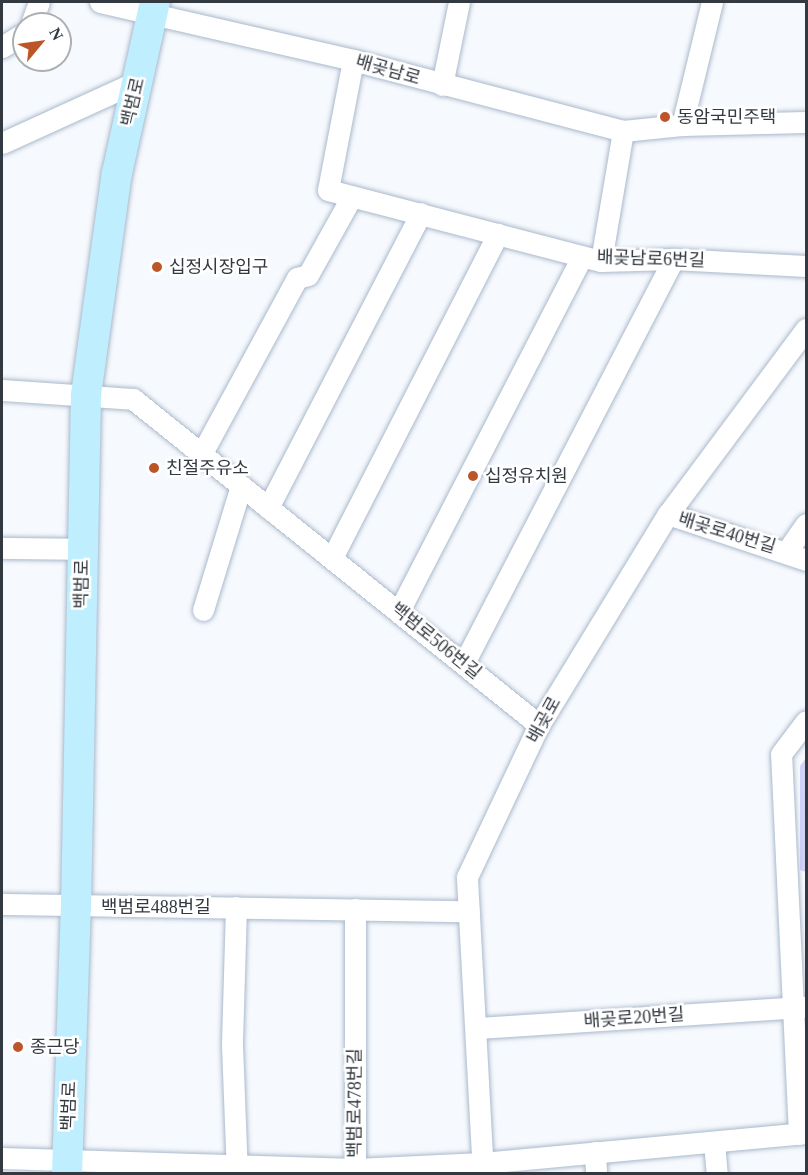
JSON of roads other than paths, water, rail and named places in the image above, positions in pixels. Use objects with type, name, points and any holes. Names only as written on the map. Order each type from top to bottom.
[{"type":"main road","name":"백범로","points":[[67,1168],[76,907],[86,395],[115,184],[154,8]]},
{"type":"street","name":"배곶남로","points":[[100,2],[154,8],[623,131],[682,125],[807,122]]},
{"type":"street","points":[[442,85],[459,2]]},
{"type":"street","points":[[682,125],[712,2]]},
{"type":"street","name":"배곶남로6번길","points":[[353,60],[328,190],[591,258],[673,259],[807,266]]},
{"type":"street","points":[[2,143],[138,81]]},
{"type":"street","points":[[399,610],[591,258],[623,131]]},
{"type":"street","points":[[202,453],[297,278],[308,275],[352,196]]},
{"type":"street","points":[[268,508],[421,213]]},
{"type":"street","points":[[333,556],[498,234]]},
{"type":"street","points":[[464,663],[673,259]]},
{"type":"street","name":"배곶로","points":[[482,1168],[477,1028],[467,877],[539,725],[668,514],[807,329]]},
{"type":"street","name":"백범로506번길","points":[[2,390],[133,399],[268,508],[333,556],[539,725]]},
{"type":"street","points":[[203,610],[241,486]]},
{"type":"street","name":"배곶로40번길","points":[[668,514],[787,551],[807,560]]},
{"type":"street","name":"배곶로40번길","points":[[787,551],[807,524]]},
{"type":"street","points":[[2,548],[83,549]]},
{"type":"street","points":[[803,1134],[799,1007],[781,754],[807,721]]},
{"type":"street","name":"백범로488번길","points":[[2,904],[76,907],[469,911]]},
{"type":"street","name":"백범로488번길","points":[[236,907],[232,1045],[237,1171]]},
{"type":"street","name":"백범로478번길","points":[[355,909],[355,1172]]},
{"type":"street","name":"배곶로20번길","points":[[477,1028],[799,1007]]},
{"type":"street","name":"백범로478번길","points":[[2,1158],[67,1168],[355,1172],[482,1168],[595,1152],[803,1134]]},
{"type":"street","points":[[714,1142],[717,1173]]},
{"type":"street","points":[[595,1152],[596,1173]]},
{"type":"place","name":"동암국민주택","points":[[665,117]]},
{"type":"place","name":"십정시장입구","points":[[157,267]]},
{"type":"place","name":"친절주유소","points":[[154,468]]},
{"type":"place","name":"십정유치원","points":[[473,476]]},
{"type":"place","name":"종근당","points":[[18,1047]]}]
